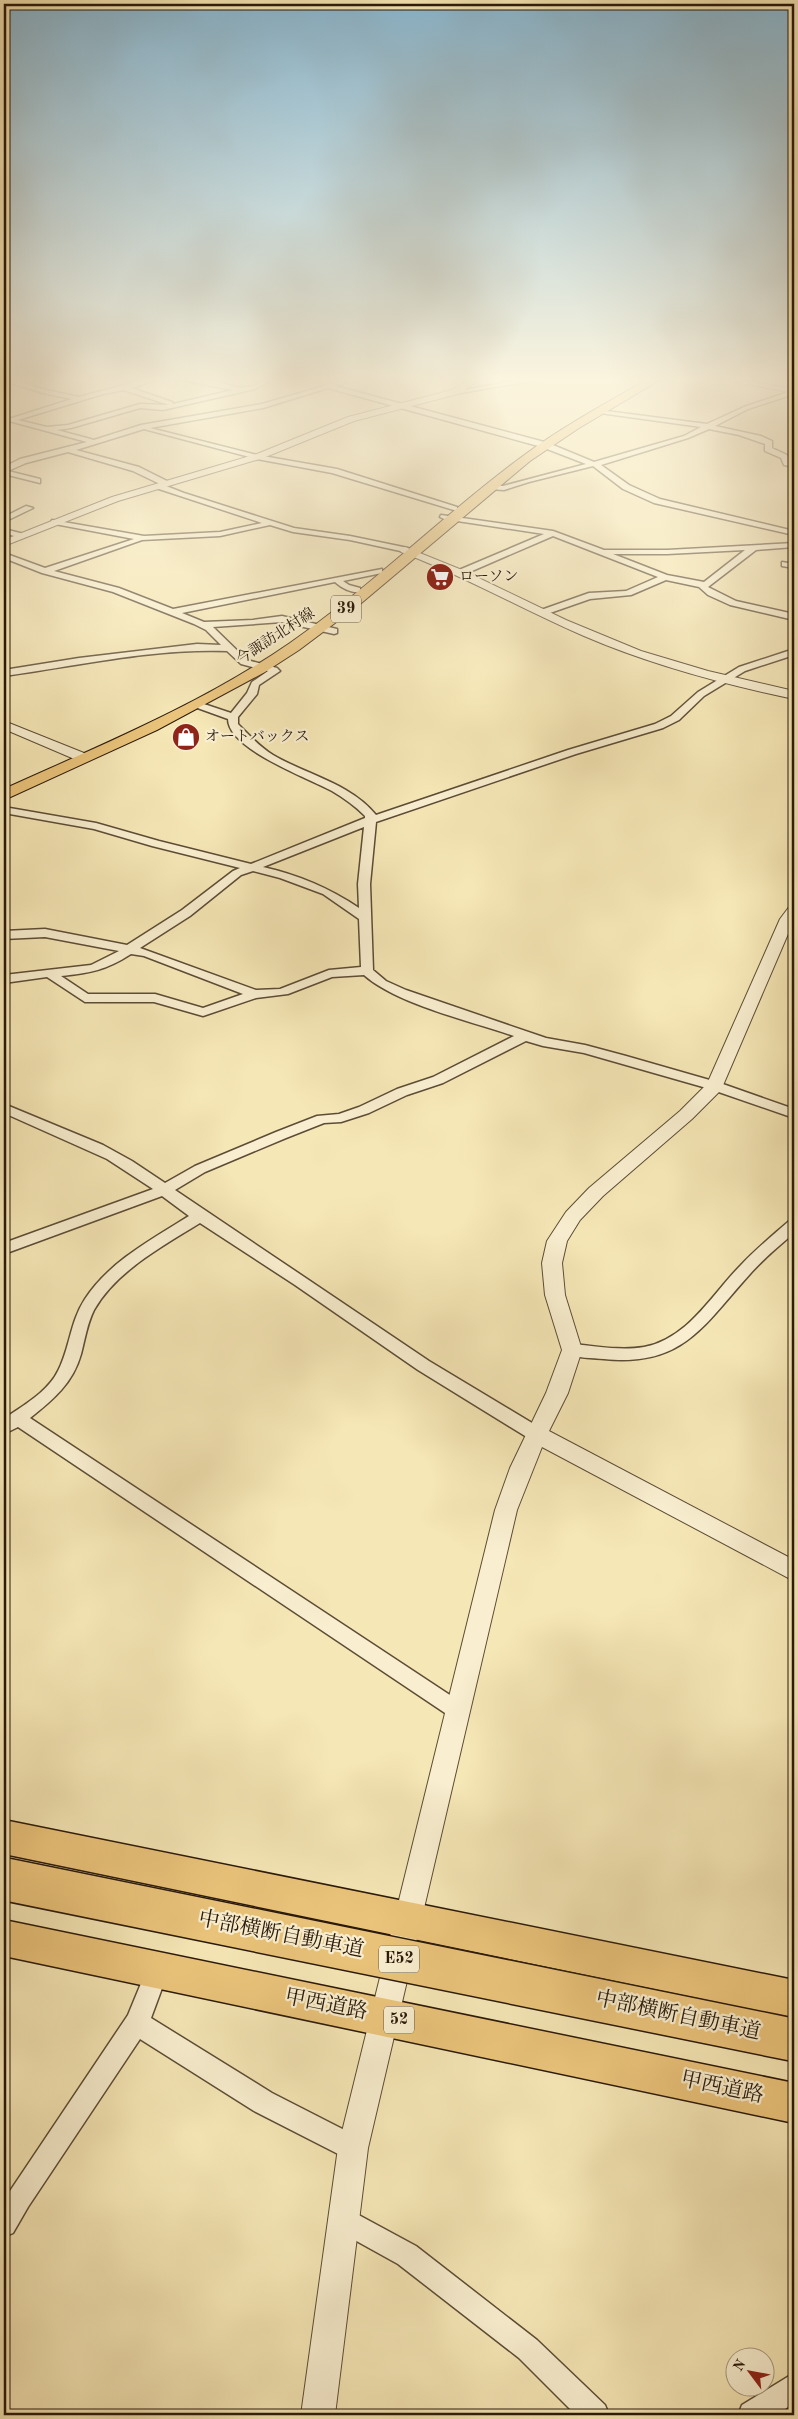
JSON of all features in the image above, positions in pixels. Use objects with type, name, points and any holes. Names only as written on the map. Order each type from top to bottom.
[{"type":"highway","points":[[4,1837],[794,1999]]},
{"type":"highway","name":"中部横断自動車道","points":[[4,1863],[794,2022]]},
{"type":"highway","name":"中部横断自動車道","points":[[4,1879],[794,2040]]},
{"type":"highway","name":"甲西道路","points":[[4,1938],[157,1972],[384,2017],[794,2103]]},
{"type":"main road","name":"今諏訪北村線","points":[[4,787],[195,704],[257,665],[322,628],[450,515],[482,490]]},
{"type":"main road","name":"今諏訪北村線","points":[[450,515],[487,490]]},
{"type":"main road","name":"今諏訪北村線","points":[[322,628],[357,590],[379,571],[409,552]]},
{"type":"main road","name":"今諏訪北村線","points":[[4,795],[257,665]]},
{"type":"street","points":[[4,543],[55,522],[149,490]]},
{"type":"street","points":[[172,490],[181,495],[293,530],[350,538],[409,552],[462,572],[544,612],[645,656],[794,696]]},
{"type":"street","points":[[384,490],[450,515],[553,533],[665,577],[704,585],[754,547]]},
{"type":"street","points":[[632,490],[657,501],[794,533]]},
{"type":"street","points":[[4,520],[30,508]]},
{"type":"street","points":[[55,522],[144,538],[220,534],[270,523]]},
{"type":"street","points":[[4,531],[21,536]]},
{"type":"street","points":[[462,572],[553,533]]},
{"type":"street","points":[[45,571],[144,538]]},
{"type":"street","points":[[596,550],[667,552],[794,545]]},
{"type":"street","points":[[4,555],[45,571],[116,590],[173,612],[203,625],[244,662],[275,671],[255,684],[252,694],[233,718],[233,725],[270,757],[340,789],[357,801],[371,815],[364,884],[367,971]]},
{"type":"street","points":[[785,564],[794,566]]},
{"type":"street","points":[[173,612],[379,571]]},
{"type":"street","points":[[544,612],[589,596],[628,593],[665,577]]},
{"type":"street","points":[[336,579],[346,587],[357,590]]},
{"type":"street","points":[[704,585],[703,587],[709,594],[729,602],[790,614]]},
{"type":"street","points":[[766,623],[790,614]]},
{"type":"street","points":[[203,625],[253,623],[282,619],[322,628]]},
{"type":"street","points":[[4,673],[197,647],[230,648]]},
{"type":"street","points":[[4,979],[93,969],[130,951],[186,913],[237,873],[372,820],[572,752],[659,726],[675,718],[701,694],[742,669],[794,652]]},
{"type":"street","points":[[195,704],[233,718]]},
{"type":"street","points":[[4,725],[79,756]]},
{"type":"street","points":[[4,810],[96,826],[156,844],[252,867],[307,883],[327,892],[365,917]]},
{"type":"street","points":[[318,2415],[342,2219],[353,2148],[406,1920],[506,1510],[536,1434],[557,1393],[572,1350],[556,1295],[552,1263],[557,1241],[573,1216],[596,1192],[686,1115],[716,1086],[787,920],[794,910]]},
{"type":"street","points":[[4,935],[44,933],[147,953],[254,994],[283,994],[333,972],[367,971],[382,984],[401,993],[525,1036],[543,1042],[585,1049],[716,1086],[794,1114]]},
{"type":"street","points":[[49,973],[85,998],[155,998],[203,1012],[236,1002],[254,994]]},
{"type":"street","points":[[4,1249],[166,1189],[200,1169],[322,1119],[341,1118],[364,1110],[402,1092],[438,1080],[525,1036]]},
{"type":"street","points":[[4,1108],[95,1147],[127,1164],[166,1189],[200,1216],[484,1405],[794,1571]]},
{"type":"street","points":[[200,1216],[141,1254],[92,1300],[76,1333],[71,1360],[65,1375],[55,1387],[10,1423],[458,1711]]},
{"type":"street","points":[[572,1350],[644,1354],[662,1349],[678,1341],[692,1330],[756,1258],[794,1225]]},
{"type":"street","points":[[4,2224],[18,2198],[137,2023],[157,1972]]},
{"type":"street","points":[[137,2023],[263,2102],[353,2148]]},
{"type":"street","points":[[342,2219],[407,2255],[468,2302],[528,2349],[595,2415]]},
{"type":"street","points":[[752,2415],[794,2387]]},
{"type":"place","name":"ローソン","points":[[440,577]]},
{"type":"place","name":"オートバックス","points":[[186,737]]}]
